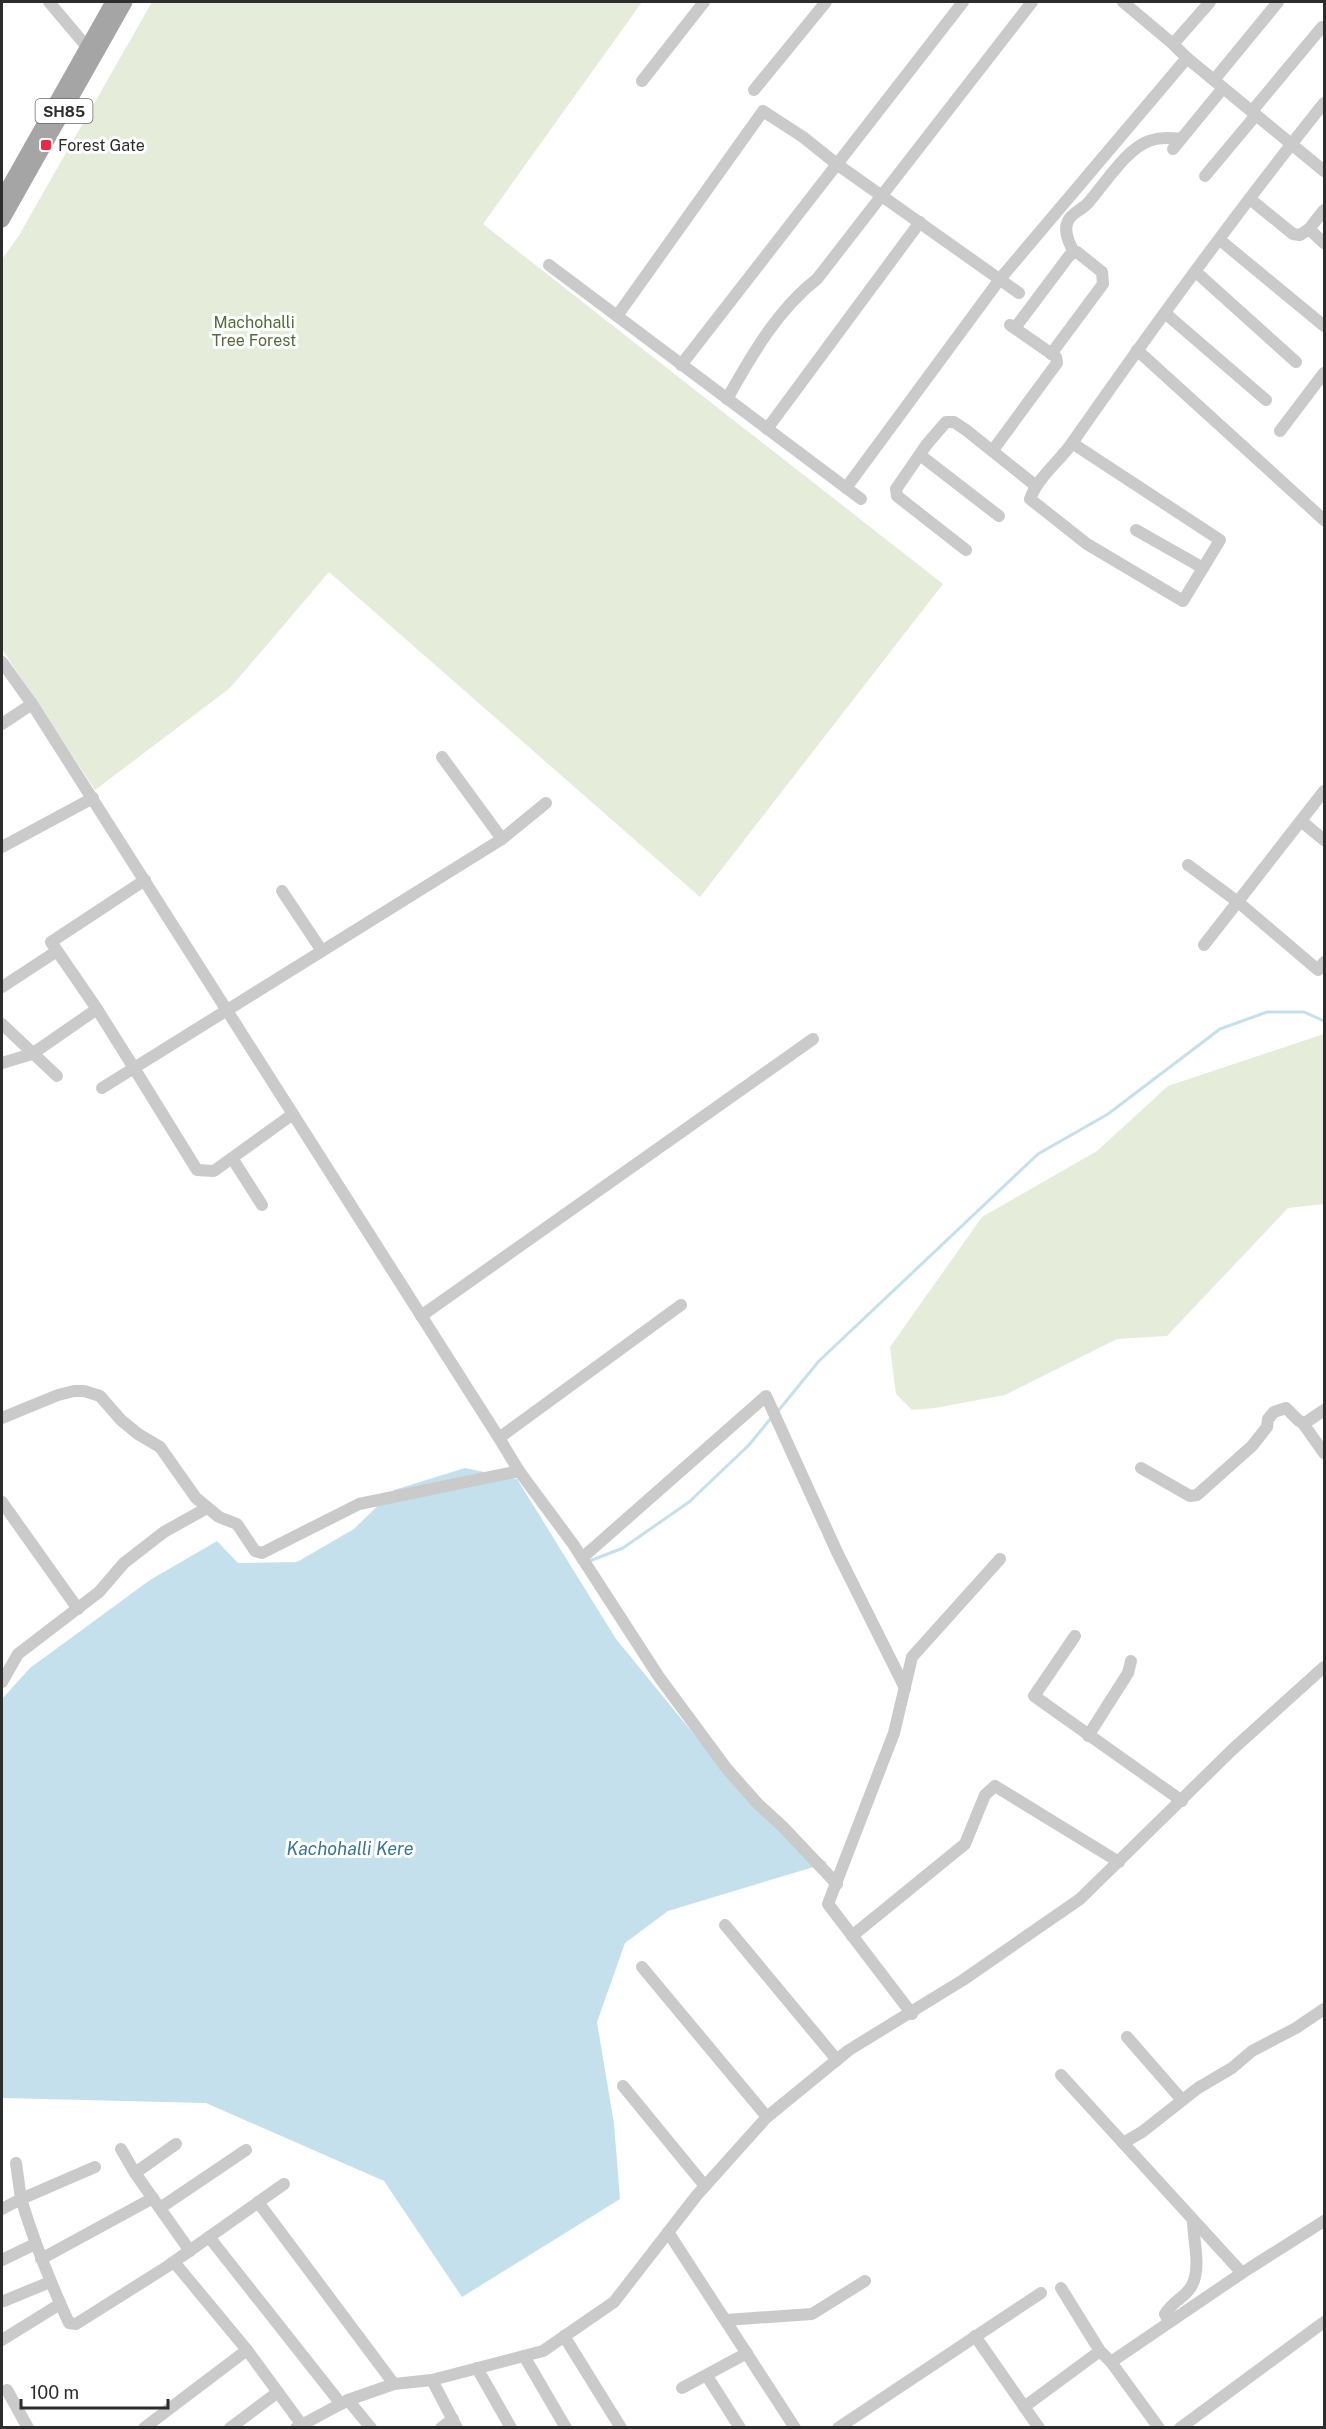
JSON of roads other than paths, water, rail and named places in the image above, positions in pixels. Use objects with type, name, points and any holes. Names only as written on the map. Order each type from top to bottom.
[{"type":"main road","name":"SH85","points":[[2,199],[113,2]]},
{"type":"main road","name":"SH85","points":[[2,220],[125,2]]},
{"type":"street","points":[[49,2],[87,47]]},
{"type":"street","points":[[642,81],[704,2]]},
{"type":"street","points":[[754,90],[826,2]]},
{"type":"street","points":[[681,364],[963,2]]},
{"type":"street","points":[[727,399],[749,360],[769,332],[803,290],[817,279],[1032,2]]},
{"type":"street","points":[[1123,2],[1138,6],[1187,58],[1324,171]]},
{"type":"street","points":[[1173,44],[1210,2]]},
{"type":"street","points":[[1173,149],[1278,2]]},
{"type":"street","points":[[1205,176],[1322,27]]},
{"type":"street","points":[[846,488],[1000,279],[1187,58]]},
{"type":"street","points":[[1072,443],[1220,540],[1184,601],[1088,544],[1030,499],[1036,486],[1072,443],[1164,313],[1324,103]]},
{"type":"street","points":[[617,316],[763,111],[803,137],[838,165],[1019,293]]},
{"type":"street","points":[[1074,252],[1066,229],[1068,220],[1086,206],[1120,165],[1140,145],[1152,140],[1181,139]]},
{"type":"street","points":[[1250,199],[1293,234],[1300,235],[1309,230],[1324,210]]},
{"type":"street","points":[[767,429],[920,222]]},
{"type":"street","points":[[1309,230],[1324,243]]},
{"type":"street","points":[[1220,240],[1324,326]]},
{"type":"street","points":[[993,450],[1056,366],[1056,357],[1012,327],[1074,252]]},
{"type":"street","points":[[1051,354],[1103,284],[1102,272],[1074,252]]},
{"type":"street","points":[[549,265],[861,499]]},
{"type":"street","points":[[1196,272],[1296,362]]},
{"type":"street","points":[[1164,313],[1266,400]]},
{"type":"street","points":[[1137,350],[1324,520]]},
{"type":"street","points":[[1280,431],[1324,373]]},
{"type":"street","points":[[966,550],[897,496],[896,489],[946,422],[954,422],[993,450],[1036,486]]},
{"type":"street","points":[[920,455],[999,516]]},
{"type":"street","points":[[1136,530],[1203,568]]},
{"type":"street","points":[[2,662],[93,798],[519,1471],[582,1558],[659,1677],[727,1769],[837,1884]]},
{"type":"street","points":[[2,724],[32,704]]},
{"type":"street","points":[[442,757],[502,839]]},
{"type":"street","points":[[1204,945],[1324,791]]},
{"type":"street","points":[[2,847],[93,798]]},
{"type":"street","points":[[102,1088],[502,839],[546,803]]},
{"type":"street","points":[[1301,821],[1324,840]]},
{"type":"street","points":[[1188,865],[1238,902],[1318,970],[1324,962]]},
{"type":"street","points":[[145,880],[51,942],[97,1009],[197,1170],[214,1171],[293,1114]]},
{"type":"street","points":[[282,891],[322,951]]},
{"type":"street","points":[[2,987],[57,951]]},
{"type":"street","points":[[2,1063],[32,1054],[97,1009]]},
{"type":"street","points":[[2,1024],[57,1076]]},
{"type":"street","points":[[421,1316],[813,1039]]},
{"type":"street","points":[[232,1158],[262,1205]]},
{"type":"street","points":[[499,1438],[681,1305]]},
{"type":"street","points":[[2,1418],[58,1395],[74,1391],[84,1391],[100,1396],[130,1427],[160,1448],[196,1498],[219,1517],[237,1524],[255,1551],[262,1553],[359,1504],[519,1471]]},
{"type":"street","points":[[582,1558],[766,1396],[837,1552],[904,1688]]},
{"type":"street","points":[[1141,1468],[1190,1496],[1197,1496],[1252,1446],[1267,1427],[1268,1419],[1274,1412],[1286,1408],[1302,1422],[1324,1453]]},
{"type":"street","points":[[1302,1422],[1305,1423],[1324,1410]]},
{"type":"street","points":[[2,1502],[78,1609]]},
{"type":"street","points":[[2,1682],[18,1654],[99,1592],[124,1563],[164,1532],[207,1508]]},
{"type":"street","points":[[912,2013],[828,1904],[894,1733],[912,1657],[1000,1558]]},
{"type":"street","points":[[1075,1636],[1034,1696],[1182,1801]]},
{"type":"street","points":[[1088,1736],[1128,1673],[1131,1661]]},
{"type":"street","points":[[174,2262],[247,2350],[278,2392],[299,2426],[345,2402],[394,2384],[432,2380],[543,2351],[614,2302],[705,2186],[767,2117],[849,2050],[912,2013],[1080,1899],[1233,1749],[1324,1666]]},
{"type":"street","points":[[852,1936],[965,1844],[986,1795],[995,1786],[1119,1862]]},
{"type":"street","points":[[724,1925],[837,2060]]},
{"type":"street","points":[[642,1967],[767,2117]]},
{"type":"street","points":[[1123,2143],[1142,2132],[1198,2088],[1232,2068],[1252,2051],[1296,2028],[1324,2009]]},
{"type":"street","points":[[1127,2037],[1182,2100]]},
{"type":"street","points":[[1061,2075],[1242,2273]]},
{"type":"street","points":[[623,2086],[705,2186]]},
{"type":"street","points":[[135,2173],[176,2144]]},
{"type":"street","points":[[121,2149],[135,2173],[190,2251]]},
{"type":"street","points":[[41,2259],[156,2203],[246,2150]]},
{"type":"street","points":[[16,2163],[21,2199],[35,2244],[69,2323],[76,2324],[174,2262],[284,2184]]},
{"type":"street","points":[[2,2209],[95,2167]]},
{"type":"street","points":[[258,2202],[394,2384]]},
{"type":"street","points":[[1169,2322],[1165,2314],[1170,2305],[1183,2296],[1192,2285],[1196,2257],[1193,2220]]},
{"type":"street","points":[[1112,2362],[1242,2273],[1324,2221]]},
{"type":"street","points":[[668,2232],[795,2427]]},
{"type":"street","points":[[209,2237],[345,2402],[371,2427]]},
{"type":"street","points":[[2,2260],[35,2244]]},
{"type":"street","points":[[726,2320],[812,2314],[865,2281]]},
{"type":"street","points":[[4,2301],[50,2282]]},
{"type":"street","points":[[1061,2288],[1100,2351],[1112,2362],[1159,2427]]},
{"type":"street","points":[[838,2427],[1041,2293]]},
{"type":"street","points":[[2,2340],[60,2304]]},
{"type":"street","points":[[1180,2427],[1324,2322]]},
{"type":"street","points":[[564,2336],[621,2427]]},
{"type":"street","points":[[975,2336],[1038,2427]]},
{"type":"street","points":[[144,2427],[247,2350]]},
{"type":"street","points":[[1024,2407],[1100,2351]]},
{"type":"street","points":[[682,2388],[747,2353]]},
{"type":"street","points":[[524,2356],[566,2427]]},
{"type":"street","points":[[477,2368],[511,2427]]},
{"type":"street","points":[[706,2376],[740,2427]]},
{"type":"street","points":[[432,2380],[455,2423],[441,2427]]},
{"type":"street","points":[[7,2390],[28,2427]]},
{"type":"street","points":[[230,2427],[278,2392]]},
{"type":"water","name":"Kachohalli Kere","points":[[465,1468],[517,1479],[616,1639],[755,1809],[827,1863],[668,1911],[625,1943],[597,2022],[614,2124],[620,2199],[462,2297],[384,2181],[206,2103],[2,2098],[2,1699],[30,1668],[150,1580],[217,1541],[238,1563],[297,1562],[354,1529],[394,1490]]},
{"type":"waterway","points":[[778,1411],[819,1361],[1038,1154],[1108,1114],[1220,1029],[1267,1012],[1304,1012],[1324,1021]]},
{"type":"waterway","points":[[587,1562],[623,1548],[689,1502],[749,1445],[771,1418]]},
{"type":"place","name":"Forest Gate","points":[[46,145]]},
{"type":"park label","name":"Machohalli Tree Forest","points":[[254,331]]}]
